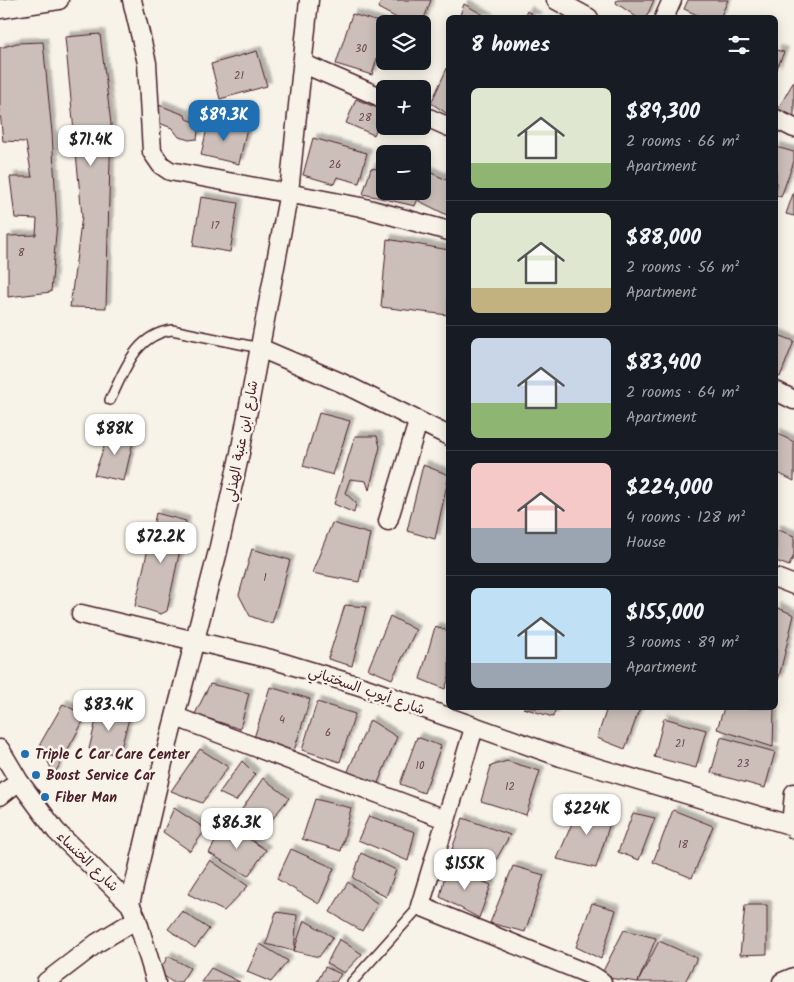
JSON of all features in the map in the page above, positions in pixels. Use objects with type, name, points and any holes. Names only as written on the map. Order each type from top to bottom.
[{"type":"street","points":[[0,9],[59,0]]},
{"type":"street","points":[[132,0],[147,63],[152,152],[156,160],[170,171],[361,207],[446,230]]},
{"type":"street","name":"شارع ابن عتبة الهذلي","points":[[134,912],[163,763],[197,640],[230,497],[260,348],[289,192],[304,64],[309,0]]},
{"type":"street","points":[[557,0],[584,15]]},
{"type":"street","points":[[665,15],[672,0]]},
{"type":"street","points":[[304,64],[376,95]]},
{"type":"street","points":[[431,119],[446,126]]},
{"type":"street","points":[[778,120],[794,128]]},
{"type":"street","points":[[260,348],[342,384],[446,435]]},
{"type":"street","points":[[778,392],[794,400]]},
{"type":"street","points":[[388,521],[418,422]]},
{"type":"street","points":[[778,579],[794,585]]},
{"type":"street","name":"شارع أيوب السختياني","points":[[81,614],[197,640],[459,714],[474,728],[561,757],[793,827]]},
{"type":"street","points":[[176,717],[445,819]]},
{"type":"street","points":[[474,728],[420,906],[602,982]]},
{"type":"street","name":"شارع الخنساء","points":[[0,749],[19,781],[56,831],[103,874],[134,912],[156,982]]},
{"type":"street","points":[[0,796],[19,781]]},
{"type":"street","points":[[793,827],[794,793]]},
{"type":"street","points":[[46,982],[134,912]]},
{"type":"street","points":[[782,982],[794,977]]},
{"type":"lane","points":[[110,400],[137,347],[152,335],[162,331],[172,330],[260,348]]},
{"type":"lane","points":[[352,982],[420,906]]},
{"type":"building","points":[[382,0],[431,0],[425,15],[391,15],[378,8]]},
{"type":"building","points":[[617,0],[654,0],[647,15],[634,15],[616,3]]},
{"type":"building","points":[[688,0],[728,0],[721,15],[697,15],[684,9]]},
{"type":"building","points":[[464,4],[484,15],[460,15]]},
{"type":"building","points":[[527,11],[533,15],[525,15]]},
{"type":"building","points":[[352,14],[376,21],[376,62],[372,75],[336,64]]},
{"type":"building","points":[[100,34],[111,124],[106,308],[70,307],[82,216],[65,37]]},
{"type":"building","points":[[43,42],[52,133],[57,222],[51,292],[8,297],[8,236],[36,235],[37,219],[15,218],[10,177],[32,177],[26,142],[3,141],[0,112],[0,48],[17,43]]},
{"type":"building","points":[[778,50],[784,52],[778,66]]},
{"type":"building","points":[[257,51],[267,86],[220,99],[211,64]]},
{"type":"building","points":[[446,70],[446,113],[431,103]]},
{"type":"building","points":[[794,81],[794,116],[778,109]]},
{"type":"building","points":[[356,99],[376,108],[376,130],[374,135],[346,123]]},
{"type":"building","points":[[159,105],[185,115],[186,119],[199,123],[197,139],[189,140],[179,137],[172,128],[159,123],[157,117]]},
{"type":"building","points":[[209,119],[247,128],[239,164],[201,155]]},
{"type":"building","points":[[313,138],[367,153],[359,183],[337,177],[334,184],[303,175]]},
{"type":"building","points":[[778,148],[794,152],[794,161],[781,197],[778,196]]},
{"type":"building","points":[[371,168],[376,169],[376,197],[363,194]]},
{"type":"building","points":[[431,173],[446,180],[446,214],[419,201],[431,200]]},
{"type":"building","points":[[794,191],[794,216],[786,214]]},
{"type":"building","points":[[201,197],[238,203],[230,252],[193,246]]},
{"type":"building","points":[[389,200],[417,200],[415,206]]},
{"type":"building","points":[[387,239],[446,249],[446,315],[381,307]]},
{"type":"building","points":[[778,335],[794,341],[780,377],[778,376]]},
{"type":"building","points":[[319,413],[350,421],[333,475],[303,466]]},
{"type":"building","points":[[110,430],[134,437],[124,481],[94,475]]},
{"type":"building","points":[[778,434],[794,442],[794,481],[778,473]]},
{"type":"building","points":[[355,436],[377,436],[380,447],[369,490],[366,481],[350,479],[345,493],[356,503],[354,513],[334,504]]},
{"type":"building","points":[[423,465],[446,474],[446,489],[435,539],[407,531]]},
{"type":"building","points":[[156,513],[186,521],[167,611],[161,614],[135,606]]},
{"type":"building","points":[[332,523],[370,534],[359,582],[312,573]]},
{"type":"building","points":[[778,530],[794,536],[794,555],[789,566],[778,562]]},
{"type":"building","points":[[252,549],[290,560],[272,624],[250,616],[239,595]]},
{"type":"building","points":[[345,605],[366,607],[352,666],[328,659]]},
{"type":"building","points":[[778,608],[794,615],[778,681]]},
{"type":"building","points":[[390,616],[416,630],[392,679],[368,669]]},
{"type":"building","points":[[435,627],[446,630],[445,689],[420,679]]},
{"type":"building","points":[[210,684],[249,693],[240,729],[195,714]]},
{"type":"building","points":[[270,687],[310,699],[294,751],[254,738]]},
{"type":"building","points":[[317,702],[355,714],[340,762],[302,750]]},
{"type":"building","points":[[63,704],[86,716],[54,775],[40,744]]},
{"type":"building","points":[[99,708],[130,715],[119,755],[89,749]]},
{"type":"building","points":[[530,710],[555,710],[553,717]]},
{"type":"building","points":[[606,710],[639,710],[625,749],[597,738]]},
{"type":"building","points":[[723,710],[774,710],[773,747],[717,729]]},
{"type":"building","points":[[664,718],[706,730],[696,768],[654,757]]},
{"type":"building","points":[[370,720],[397,737],[375,790],[345,778]]},
{"type":"building","points":[[417,737],[441,746],[424,793],[400,784]]},
{"type":"building","points":[[721,737],[775,752],[765,788],[711,773]]},
{"type":"building","points":[[200,749],[228,767],[202,803],[171,791]]},
{"type":"building","points":[[242,761],[255,774],[236,801],[219,793]]},
{"type":"building","points":[[507,761],[540,771],[526,815],[481,801],[491,766]]},
{"type":"building","points":[[263,778],[289,798],[261,833],[238,815]]},
{"type":"building","points":[[315,799],[351,808],[341,851],[302,839]]},
{"type":"building","points":[[581,802],[614,810],[596,868],[557,859]]},
{"type":"building","points":[[174,808],[206,829],[190,851],[163,832]]},
{"type":"building","points":[[673,810],[713,826],[692,878],[653,862]]},
{"type":"building","points":[[633,813],[655,818],[639,860],[618,852]]},
{"type":"building","points":[[369,816],[415,832],[408,861],[358,840]]},
{"type":"building","points":[[463,818],[510,835],[493,865],[452,849]]},
{"type":"building","points":[[225,823],[266,850],[248,876],[209,853]]},
{"type":"building","points":[[291,849],[334,868],[319,904],[277,879]]},
{"type":"building","points":[[361,853],[396,870],[386,897],[353,878]]},
{"type":"building","points":[[210,860],[248,886],[224,911],[188,894]]},
{"type":"building","points":[[447,866],[491,885],[479,918],[440,897]]},
{"type":"building","points":[[513,866],[544,875],[525,932],[490,923]]},
{"type":"building","points":[[348,882],[378,904],[362,931],[330,912]]},
{"type":"building","points":[[592,903],[616,910],[601,959],[576,947]]},
{"type":"building","points":[[745,905],[767,905],[767,954],[740,955]]},
{"type":"building","points":[[182,911],[209,929],[195,948],[168,929]]},
{"type":"building","points":[[276,912],[297,915],[294,951],[266,944]]},
{"type":"building","points":[[304,920],[333,937],[319,957],[294,951]]},
{"type":"building","points":[[624,930],[656,938],[638,982],[600,977]]},
{"type":"building","points":[[339,939],[362,954],[344,973],[327,963]]},
{"type":"building","points":[[659,941],[697,958],[685,982],[638,982]]},
{"type":"building","points":[[260,944],[288,961],[271,982],[247,972]]},
{"type":"building","points":[[168,956],[190,968],[181,982],[172,982],[159,972]]},
{"type":"building","points":[[325,967],[341,974],[336,982],[317,982]]},
{"type":"building","points":[[211,968],[240,982],[201,982]]},
{"type":"place","name":"Triple C Car Care Center","points":[[25,754]]},
{"type":"place","name":"Boost Service Car","points":[[36,775]]},
{"type":"place","name":"Fiber Man","points":[[45,797]]}]
